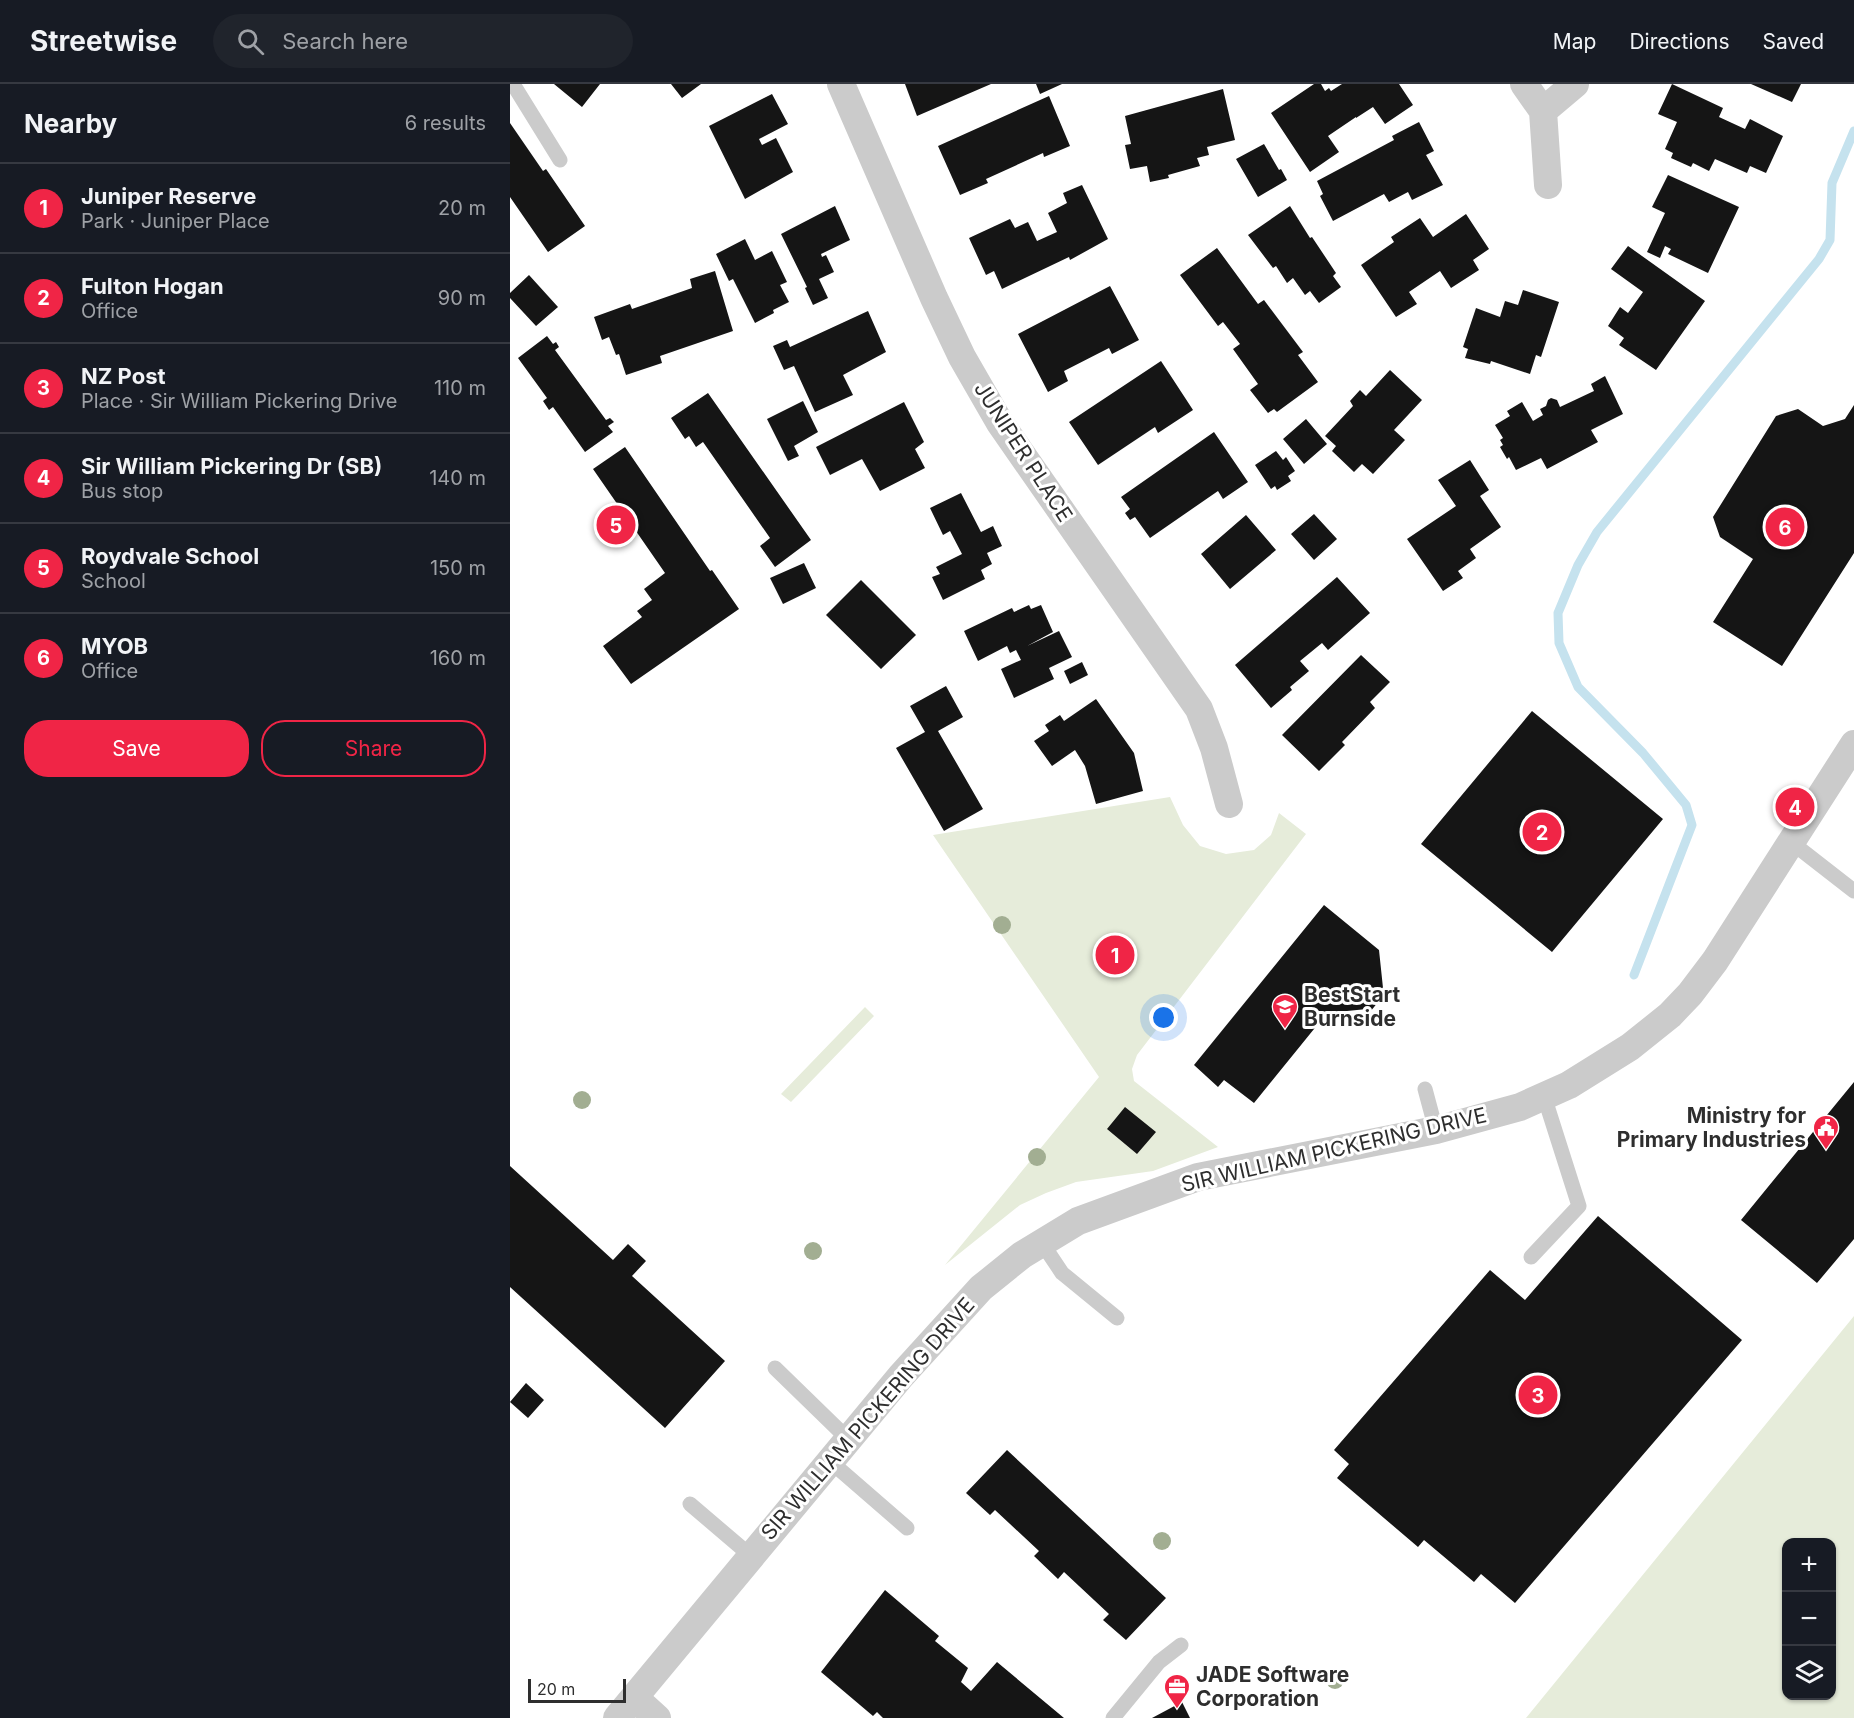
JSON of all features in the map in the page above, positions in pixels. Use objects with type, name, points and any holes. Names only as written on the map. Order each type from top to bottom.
[{"type":"street","name":"JUNIPER PLACE","points":[[841,84],[962,357],[1000,423],[1199,709],[1214,748],[1229,804]]},
{"type":"street","points":[[1524,84],[1543,111],[1548,185]]},
{"type":"street","points":[[1543,111],[1575,84]]},
{"type":"street","name":"SIR WILLIAM PICKERING DRIVE","points":[[626,1708],[901,1376],[981,1288],[1022,1255],[1078,1221],[1198,1177],[1436,1130],[1520,1107],[1569,1085],[1622,1053],[1670,1015],[1690,994],[1715,961],[1854,744]]},
{"type":"street","points":[[626,1708],[657,1718]]},
{"type":"lane","points":[[513,84],[560,160]]},
{"type":"lane","points":[[1791,842],[1854,891]]},
{"type":"lane","points":[[1425,1089],[1436,1130]]},
{"type":"lane","points":[[1531,1257],[1579,1206],[1544,1096]]},
{"type":"lane","points":[[1042,1243],[1062,1274],[1117,1318]]},
{"type":"lane","points":[[775,1368],[849,1440]]},
{"type":"lane","points":[[831,1462],[907,1528]]},
{"type":"lane","points":[[690,1504],[751,1556]]},
{"type":"lane","points":[[1113,1718],[1159,1662],[1181,1645]]},
{"type":"green space","points":[[1170,797],[1183,825],[1200,846],[1226,854],[1254,850],[1271,835],[1279,813],[1306,834],[1137,1055],[1132,1069],[1134,1081],[1218,1147],[1153,1171],[1076,1182],[1046,1193],[1020,1205],[945,1265],[1099,1077],[933,835]]},
{"type":"green space","points":[[865,1007],[874,1016],[791,1102],[781,1094]]},
{"type":"green space","points":[[1854,1316],[1854,1718],[1526,1718]]},
{"type":"building","points":[[554,84],[600,84],[582,107]]},
{"type":"building","points":[[671,84],[701,84],[682,98]]},
{"type":"building","points":[[905,84],[991,84],[917,116]]},
{"type":"building","points":[[1036,84],[1062,84],[1040,94]]},
{"type":"building","points":[[1314,84],[1321,84],[1325,91],[1329,88],[1331,91],[1342,84],[1399,84],[1413,105],[1385,124],[1373,107],[1356,117],[1328,136],[1339,152],[1310,172],[1271,113]]},
{"type":"building","points":[[1672,84],[1723,108],[1719,117],[1745,129],[1750,119],[1783,136],[1766,173],[1750,166],[1747,173],[1715,159],[1709,171],[1693,163],[1691,167],[1671,158],[1673,153],[1665,149],[1677,122],[1658,114]]},
{"type":"building","points":[[1751,84],[1801,84],[1792,102]]},
{"type":"building","points":[[1223,89],[1235,140],[1207,147],[1209,155],[1197,158],[1200,166],[1168,175],[1169,178],[1150,182],[1147,166],[1130,169],[1125,145],[1131,144],[1125,116]]},
{"type":"building","points":[[772,94],[788,124],[759,139],[762,145],[776,138],[793,172],[745,199],[709,126]]},
{"type":"building","points":[[1049,96],[1070,146],[1044,157],[1043,153],[986,179],[988,183],[960,195],[938,146]]},
{"type":"building","points":[[1419,122],[1434,151],[1426,155],[1443,185],[1412,200],[1408,192],[1389,202],[1384,194],[1333,221],[1320,196],[1323,194],[1317,181],[1394,140],[1392,136]]},
{"type":"building","points":[[510,123],[543,171],[546,169],[585,226],[548,252],[510,197]]},
{"type":"building","points":[[1264,144],[1287,180],[1258,197],[1236,159]]},
{"type":"building","points":[[1668,175],[1739,207],[1708,273],[1668,254],[1671,249],[1665,246],[1660,258],[1647,252],[1665,213],[1652,207]]},
{"type":"building","points":[[1082,185],[1108,239],[1070,260],[1069,257],[1002,289],[994,271],[986,275],[969,238],[1010,219],[1015,228],[1028,222],[1037,241],[1057,232],[1048,213],[1067,203],[1063,193]]},
{"type":"building","points":[[835,206],[850,240],[821,254],[822,257],[826,255],[834,272],[819,279],[828,298],[813,305],[805,288],[807,287],[781,234]]},
{"type":"building","points":[[1290,206],[1336,273],[1333,276],[1341,287],[1319,303],[1310,291],[1305,295],[1293,278],[1287,283],[1276,266],[1273,268],[1248,235]]},
{"type":"building","points":[[1466,214],[1489,249],[1473,260],[1479,270],[1451,288],[1440,271],[1409,292],[1417,304],[1396,317],[1361,265],[1394,242],[1391,237],[1420,218],[1433,237]]},
{"type":"building","points":[[745,239],[755,260],[772,251],[787,282],[780,285],[789,302],[755,323],[733,279],[729,281],[716,254]]},
{"type":"building","points":[[1628,246],[1705,301],[1656,370],[1619,345],[1624,338],[1608,326],[1620,307],[1628,313],[1643,292],[1611,269]]},
{"type":"building","points":[[1217,248],[1258,304],[1264,300],[1303,352],[1298,355],[1318,382],[1277,412],[1274,409],[1268,413],[1250,390],[1258,384],[1233,349],[1240,344],[1223,322],[1218,326],[1180,275]]},
{"type":"building","points":[[715,271],[733,331],[660,356],[662,363],[626,375],[619,354],[616,355],[609,337],[602,340],[594,317],[630,304],[632,309],[692,288],[690,279]]},
{"type":"building","points":[[529,275],[558,307],[536,326],[510,298],[510,293]]},
{"type":"building","points":[[1110,286],[1139,340],[1112,354],[1109,348],[1064,371],[1068,381],[1048,392],[1018,334]]},
{"type":"building","points":[[1523,290],[1559,302],[1541,357],[1536,355],[1530,374],[1491,361],[1490,364],[1465,358],[1468,349],[1463,347],[1476,308],[1500,317],[1505,301],[1518,305]]},
{"type":"building","points":[[868,311],[886,352],[843,375],[853,395],[815,412],[794,366],[784,370],[773,346],[787,340],[790,347]]},
{"type":"building","points":[[547,336],[553,344],[556,342],[559,347],[555,350],[606,420],[610,418],[614,422],[608,426],[613,432],[585,452],[553,407],[549,410],[543,401],[547,398],[518,358]]},
{"type":"building","points":[[1161,361],[1193,410],[1158,433],[1155,427],[1098,465],[1069,422]]},
{"type":"building","points":[[1390,370],[1422,400],[1394,430],[1405,440],[1373,474],[1362,464],[1354,472],[1332,451],[1336,446],[1325,436],[1353,406],[1350,401],[1360,390],[1366,396]]},
{"type":"building","points":[[1605,376],[1623,414],[1591,430],[1598,442],[1547,469],[1541,458],[1516,470],[1500,447],[1503,445],[1500,440],[1503,438],[1495,425],[1510,416],[1507,411],[1522,402],[1533,421],[1543,415],[1540,409],[1546,406],[1551,398],[1557,400],[1560,407],[1594,391],[1591,384]]},
{"type":"building","points":[[708,393],[811,540],[775,567],[760,546],[770,538],[703,442],[696,447],[689,436],[685,439],[671,418]]},
{"type":"building","points":[[803,401],[818,432],[794,446],[799,456],[788,461],[767,419]]},
{"type":"building","points":[[904,402],[924,442],[915,449],[925,468],[880,491],[862,459],[830,475],[816,447]]},
{"type":"building","points":[[1854,405],[1854,553],[1782,666],[1713,622],[1753,559],[1720,537],[1713,517],[1776,416],[1798,409],[1823,426],[1845,419]]},
{"type":"building","points":[[1306,419],[1327,444],[1304,464],[1283,439]]},
{"type":"building","points":[[1214,432],[1248,482],[1223,499],[1218,491],[1150,538],[1135,517],[1130,520],[1125,513],[1130,509],[1121,497]]},
{"type":"building","points":[[625,447],[710,571],[712,570],[739,609],[631,684],[603,646],[642,617],[637,611],[652,600],[644,589],[665,573],[593,469]]},
{"type":"building","points":[[1276,451],[1283,460],[1286,457],[1295,471],[1288,476],[1291,481],[1277,490],[1275,486],[1271,489],[1255,465]]},
{"type":"building","points":[[1470,460],[1489,490],[1480,496],[1501,527],[1470,549],[1476,558],[1458,571],[1463,578],[1443,591],[1407,539],[1456,506],[1438,480]]},
{"type":"building","points":[[961,493],[981,532],[993,526],[1002,546],[987,553],[992,564],[981,570],[985,579],[943,600],[932,577],[940,574],[936,567],[962,554],[950,531],[943,535],[930,508]]},
{"type":"building","points":[[1314,514],[1337,539],[1314,560],[1291,534]]},
{"type":"building","points":[[1246,515],[1276,550],[1230,589],[1201,554]]},
{"type":"building","points":[[804,563],[816,588],[783,604],[770,578]]},
{"type":"building","points":[[1337,577],[1370,613],[1328,650],[1322,643],[1300,661],[1309,671],[1271,708],[1235,665]]},
{"type":"building","points":[[861,580],[916,635],[881,669],[826,615]]},
{"type":"building","points":[[1029,605],[1031,609],[1041,605],[1053,632],[1027,646],[1059,631],[1072,657],[1049,668],[1054,679],[1014,698],[1001,669],[1021,660],[1016,650],[1010,653],[1007,646],[978,661],[964,631],[1012,608],[1014,612]]},
{"type":"building","points":[[1361,655],[1390,682],[1370,702],[1375,708],[1342,742],[1345,745],[1319,771],[1282,735]]},
{"type":"building","points":[[1082,662],[1088,675],[1070,684],[1064,671]]},
{"type":"building","points":[[946,686],[963,717],[938,731],[983,809],[944,831],[896,748],[925,732],[910,706]]},
{"type":"building","points":[[1096,699],[1134,753],[1143,791],[1096,804],[1085,766],[1075,750],[1052,766],[1034,741],[1049,731],[1045,725],[1060,715],[1064,721]]},
{"type":"building","points":[[1532,711],[1663,819],[1552,952],[1421,844]]},
{"type":"building","name":"BestStart Burnside","points":[[1324,905],[1379,950],[1383,988],[1387,991],[1370,1012],[1367,1009],[1327,1013],[1254,1103],[1224,1080],[1218,1087],[1194,1065]]},
{"type":"building","name":"Ministry for Primary Industries","points":[[1854,1082],[1854,1239],[1817,1283],[1741,1220]]},
{"type":"building","points":[[1125,1107],[1156,1132],[1137,1154],[1107,1129]]},
{"type":"building","points":[[510,1166],[613,1260],[628,1244],[646,1261],[632,1276],[725,1361],[665,1428],[510,1287]]},
{"type":"building","points":[[1598,1216],[1742,1340],[1515,1603],[1481,1574],[1474,1582],[1424,1540],[1418,1547],[1337,1478],[1349,1464],[1334,1450],[1490,1270],[1525,1300]]},
{"type":"building","points":[[526,1383],[544,1400],[528,1418],[510,1402]]},
{"type":"building","points":[[1007,1450],[1166,1598],[1126,1640],[1103,1620],[1109,1614],[1064,1572],[1058,1579],[1034,1556],[1039,1551],[995,1510],[990,1515],[966,1493]]},
{"type":"building","points":[[885,1590],[939,1636],[935,1641],[968,1668],[961,1682],[971,1691],[997,1662],[1064,1718],[883,1718],[877,1712],[873,1716],[821,1672]]},
{"type":"building","name":"JADE Software Corporation","points":[[1182,1702],[1190,1718],[1152,1718]]},
{"type":"waterway","points":[[1634,975],[1692,825],[1686,805],[1643,753],[1578,687],[1559,643],[1558,613],[1578,565],[1597,532],[1819,259],[1830,240],[1832,183],[1854,131]]},
{"type":"place","name":"Roydvale School","points":[[616,525]]},
{"type":"place","name":"MYOB","points":[[1785,527]]},
{"type":"place","name":"Sir William Pickering Dr (SB)","points":[[1795,807]]},
{"type":"place","name":"Fulton Hogan","points":[[1542,832]]},
{"type":"place","name":"Juniper Reserve","points":[[1115,955]]},
{"type":"place","name":"BestStart Burnside","points":[[1285,1030]]},
{"type":"place","name":"Ministry for Primary Industries","points":[[1826,1151]]},
{"type":"place","name":"NZ Post","points":[[1538,1395]]},
{"type":"place","name":"JADE Software Corporation","points":[[1177,1710]]}]
